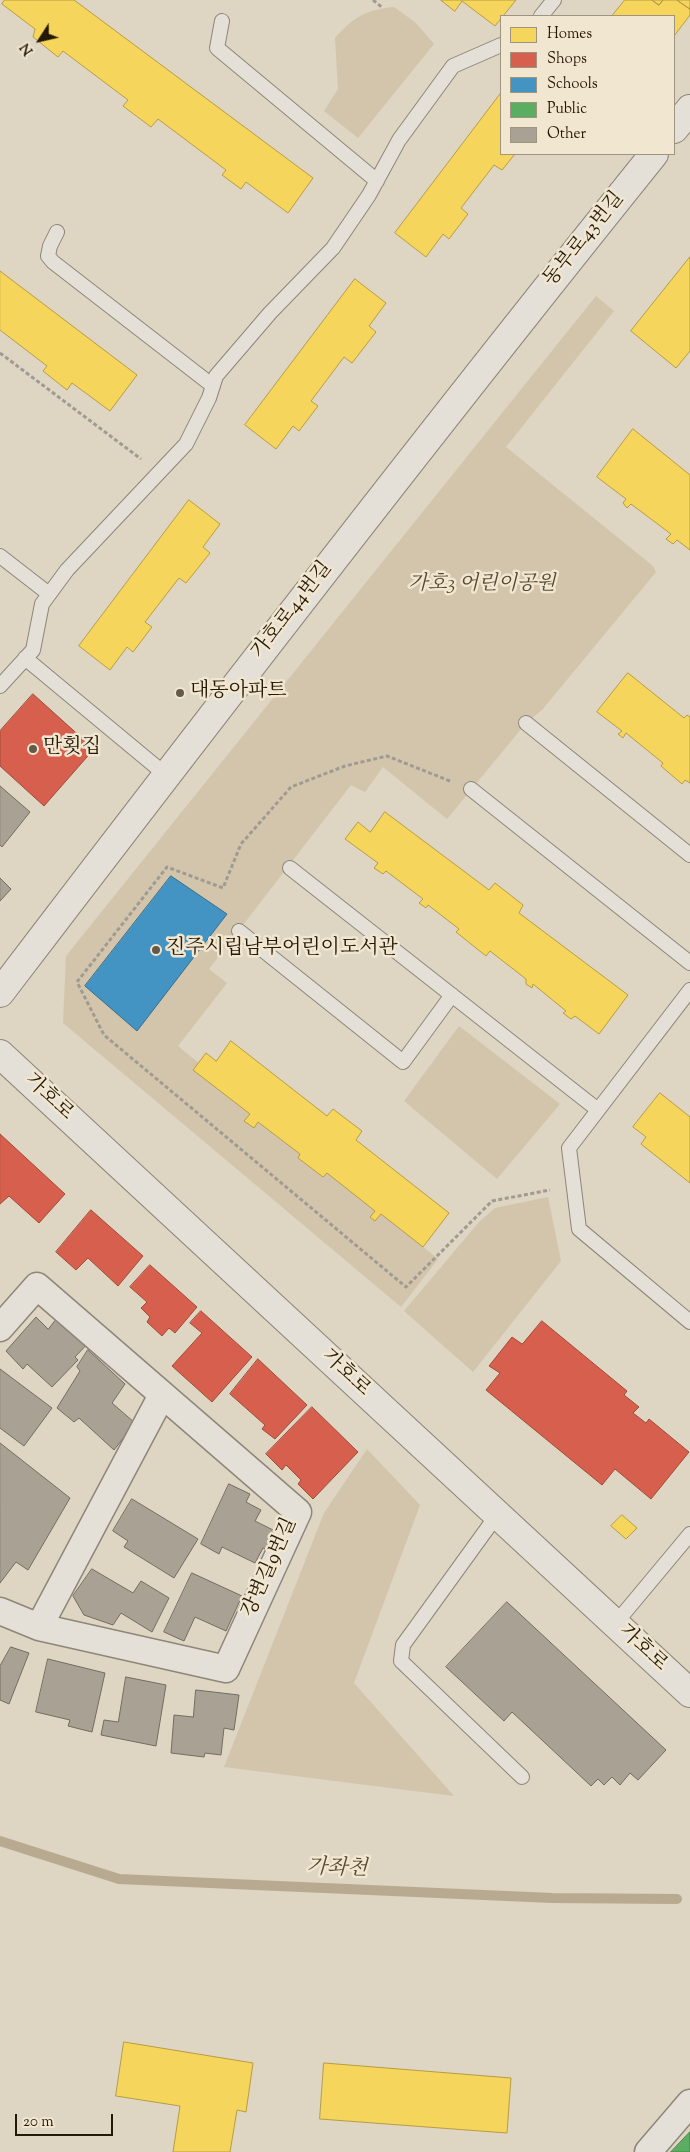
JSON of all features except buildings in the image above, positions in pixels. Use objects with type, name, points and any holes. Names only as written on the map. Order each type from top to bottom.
[{"type":"street","points":[[675,128],[690,109]]},
{"type":"street","name":"동부로43번길","points":[[515,326],[653,155]]},
{"type":"street","name":"가호로44번길","points":[[0,993],[166,775],[515,326]]},
{"type":"street","name":"가호로","points":[[0,1054],[690,1693]]},
{"type":"street","name":"강변길9번길","points":[[0,1328],[37,1286],[298,1512],[226,1669],[39,1627],[0,1611]]},
{"type":"street","points":[[39,1627],[162,1394]]},
{"type":"street","points":[[648,2152],[690,2103]]},
{"type":"lane","points":[[542,15],[554,0]]},
{"type":"lane","points":[[222,21],[217,48],[377,181]]},
{"type":"lane","points":[[0,686],[33,650],[42,604],[49,594],[67,570],[186,444],[209,398],[216,376],[270,313],[333,248],[377,181],[399,140],[452,66],[500,45]]},
{"type":"lane","points":[[57,232],[50,246],[48,256],[53,262],[213,386]]},
{"type":"lane","points":[[0,556],[49,594]]},
{"type":"lane","points":[[26,658],[166,775]]},
{"type":"lane","points":[[526,723],[690,855]]},
{"type":"lane","points":[[471,789],[690,963]]},
{"type":"lane","points":[[290,868],[598,1110]]},
{"type":"lane","points":[[239,931],[402,1062],[452,995]]},
{"type":"lane","points":[[690,990],[569,1148],[572,1186],[579,1229],[690,1322]]},
{"type":"lane","points":[[497,1515],[403,1645],[401,1661],[522,1777]]},
{"type":"lane","points":[[615,1624],[690,1534]]},
{"type":"path","points":[[373,0],[383,8]]},
{"type":"path","points":[[0,353],[159,473]]},
{"type":"path","points":[[471,789],[387,756],[345,766],[291,787],[240,844],[223,888],[167,867],[77,982],[104,1035],[406,1287],[492,1201],[572,1186]]},
{"type":"green space","points":[[394,7],[416,23],[434,44],[358,138],[324,111],[338,89],[335,38],[348,25],[361,16],[375,10]]},
{"type":"green space","name":"가호3 어린이공원","points":[[596,296],[614,311],[506,447],[653,566],[656,572],[542,710],[526,723],[447,819],[383,767],[365,792],[351,785],[209,969],[227,983],[178,1046],[438,1259],[401,1307],[63,1023],[66,956]]},
{"type":"green space","points":[[459,1026],[560,1104],[497,1179],[404,1101]]},
{"type":"green space","points":[[548,1197],[561,1261],[473,1372],[404,1311],[479,1222],[495,1208]]},
{"type":"green space","points":[[367,1449],[420,1505],[354,1683],[454,1796],[224,1767],[324,1513]]},
{"type":"waterway","name":"가좌천","points":[[0,1841],[119,1879],[552,1898],[677,1899]]},
{"type":"place","name":"대동아파트","points":[[180,693]]},
{"type":"place","name":"만횟집","points":[[33,749]]},
{"type":"place","name":"진주시립남부어린이도서관","points":[[156,950]]}]
